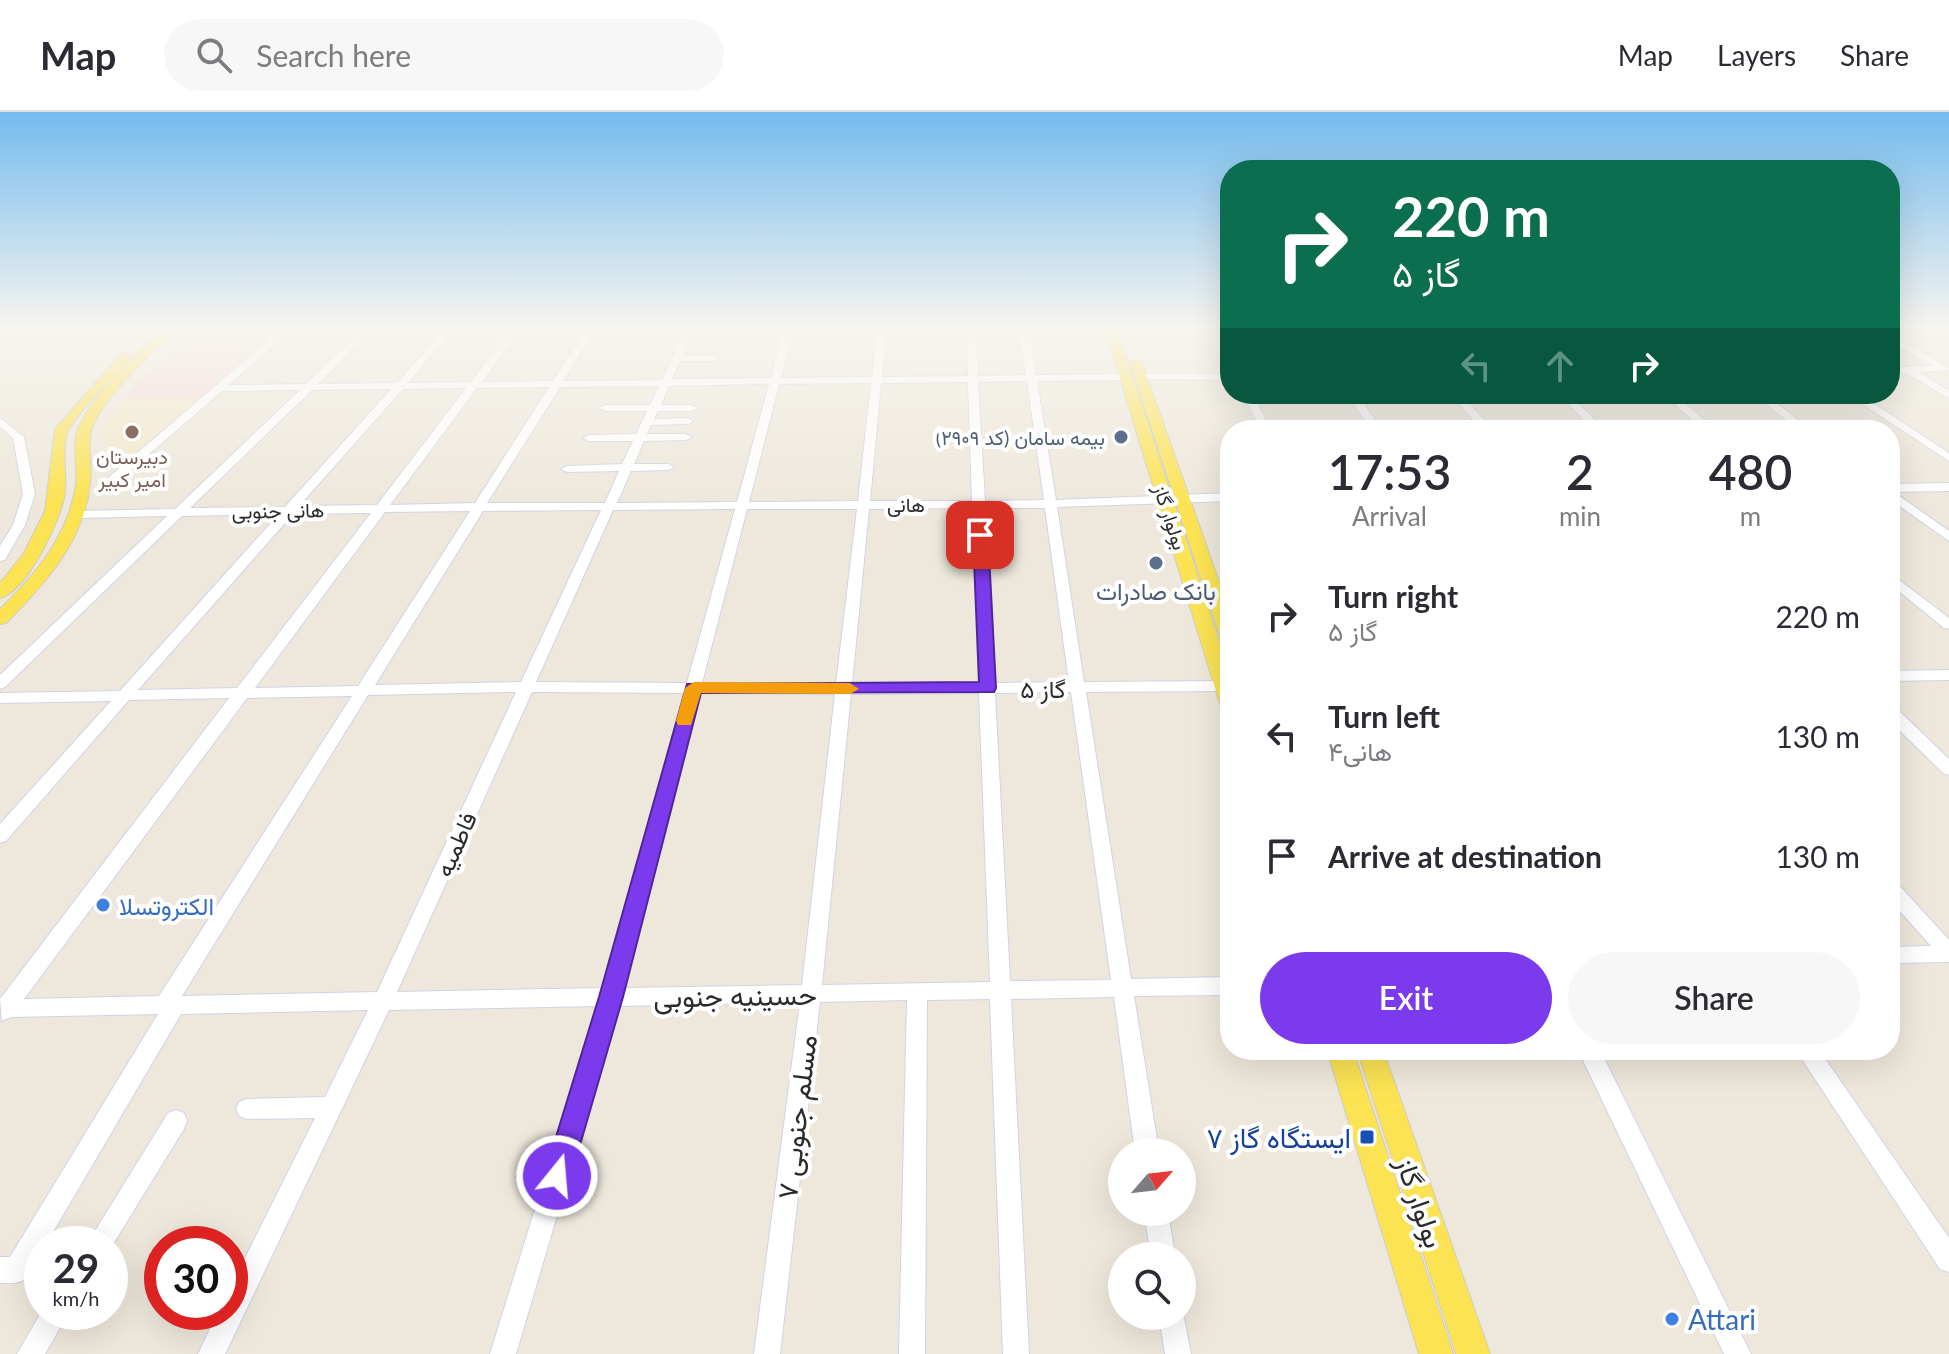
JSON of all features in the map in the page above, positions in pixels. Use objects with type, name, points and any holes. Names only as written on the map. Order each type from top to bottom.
[{"type":"main road","points":[[0,593],[35,550],[51,518],[59,479],[62,429],[99,387]]},
{"type":"main road","points":[[0,619],[45,572],[78,514],[85,473],[85,426],[115,387]]},
{"type":"main road","name":"بولوار گاز","points":[[1137,387],[1220,613]]},
{"type":"main road","name":"بولوار گاز","points":[[1177,502],[1220,670]]},
{"type":"main road","name":"بولوار گاز","points":[[1343,1060],[1436,1354]]},
{"type":"main road","name":"بولوار گاز","points":[[1373,1060],[1473,1354]]},
{"type":"street","points":[[107,484],[218,388],[309,387]]},
{"type":"street","points":[[0,684],[309,387]]},
{"type":"street","points":[[0,836],[398,387]]},
{"type":"street","points":[[1,1010],[473,387]]},
{"type":"street","points":[[0,1270],[17,1270],[170,1005],[555,387]]},
{"type":"street","name":"فاطمیه","points":[[211,1354],[383,1001],[665,387]]},
{"type":"street","points":[[503,1354],[611,997],[773,387]]},
{"type":"street","name":"مسلم جنوبی ۷","points":[[767,1354],[811,994],[875,387]]},
{"type":"street","points":[[973,387],[1016,1354]]},
{"type":"street","points":[[1032,387],[1145,1138]]},
{"type":"street","points":[[1465,404],[1479,420]]},
{"type":"street","points":[[1573,404],[1590,420]]},
{"type":"street","points":[[1680,404],[1699,420]]},
{"type":"street","points":[[1771,404],[1793,420]]},
{"type":"street","points":[[1867,404],[1891,420]]},
{"type":"street","points":[[605,408],[686,437]]},
{"type":"street","points":[[589,438],[692,408]]},
{"type":"street","points":[[0,421],[18,437],[29,494],[19,525],[0,557]]},
{"type":"street","points":[[648,422],[688,421]]},
{"type":"street","points":[[1900,426],[1949,458]]},
{"type":"street","points":[[567,469],[668,467]]},
{"type":"street","points":[[1900,493],[1949,487]]},
{"type":"street","points":[[1900,494],[1949,496]]},
{"type":"street","points":[[1177,502],[1220,498]]},
{"type":"street","points":[[1900,500],[1949,537]]},
{"type":"street","points":[[1177,502],[1220,505]]},
{"type":"street","name":"هانی","points":[[610,505],[1177,502]]},
{"type":"street","name":"هانی جنوبی","points":[[78,514],[610,505]]},
{"type":"street","points":[[1900,585],[1949,625]]},
{"type":"street","points":[[1900,676],[1949,675]]},
{"type":"street","name":"گاز ۵","points":[[0,698],[526,687],[843,689],[1220,686]]},
{"type":"street","points":[[1900,722],[1949,769]]},
{"type":"street","points":[[1900,899],[1949,954]]},
{"type":"street","points":[[1900,955],[1949,954]]},
{"type":"street","name":"حسینیه جنوبی","points":[[1,1010],[1220,986]]},
{"type":"street","points":[[912,1354],[917,992]]},
{"type":"street","points":[[1594,1060],[1738,1354]]},
{"type":"street","points":[[1814,1060],[1949,1260]]},
{"type":"street","points":[[247,1109],[331,1107]]},
{"type":"street","points":[[110,1226],[176,1121]]},
{"type":"street","points":[[30,1354],[45,1330]]},
{"type":"street","points":[[1174,1330],[1178,1354]]},
{"type":"shaded area","points":[[134,387],[215,387],[202,398],[126,398]]},
{"type":"shaded area","name":"دبیرستان امیر کبیر","points":[[126,398],[202,398],[112,471],[104,439],[105,426]]},
{"type":"slow traffic","points":[[685,721],[694,688],[850,689]]},
{"type":"place","name":"دبیرستان امیر کبیر","points":[[132,432]]},
{"type":"place","name":"بیمه سامان (کد ۲۹۰۹)","points":[[1121,437]]},
{"type":"place","name":"بانک صادرات","points":[[1156,563]]},
{"type":"place","name":"الکتروتسلا","points":[[103,905]]},
{"type":"place","name":"ایستگاه گاز ۷","points":[[1367,1137]]},
{"type":"place","name":"Attari","points":[[1672,1319]]},
{"type":"route","points":[[557,1176],[611,997],[694,688],[988,688],[980,535]]}]
